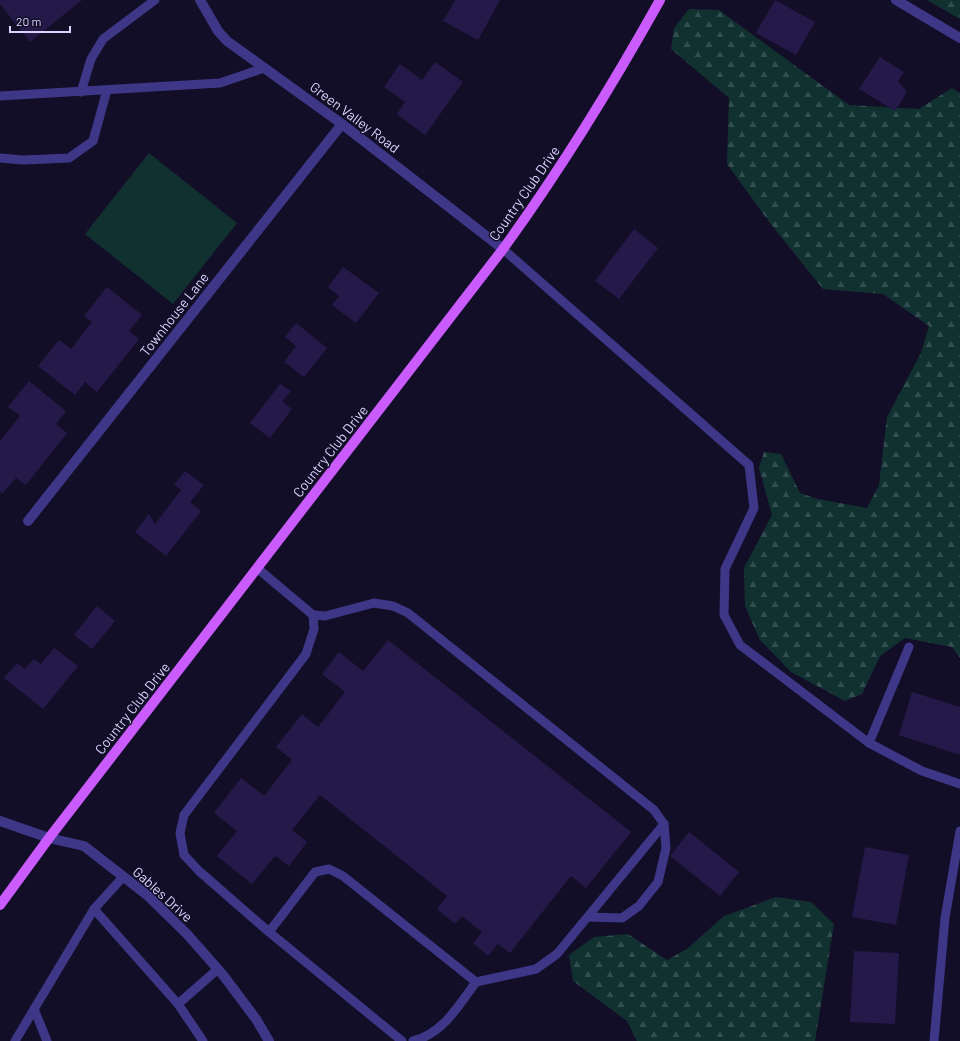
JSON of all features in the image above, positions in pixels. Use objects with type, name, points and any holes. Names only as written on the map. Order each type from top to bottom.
[{"type":"main road","name":"Country Club Drive","points":[[0,905],[49,838],[504,248],[564,163],[612,85],[660,0]]},
{"type":"street","name":"Green Valley Road","points":[[200,0],[218,31],[227,41],[342,124],[504,248]]},
{"type":"street","points":[[896,0],[960,38]]},
{"type":"street","name":"Townhouse Lane","points":[[28,521],[342,124]]},
{"type":"street","name":"Gables Drive","points":[[0,821],[49,838],[84,846],[147,896],[187,934],[218,969],[256,1019],[269,1041]]},
{"type":"lane","points":[[81,92],[91,60],[103,39],[155,0]]},
{"type":"lane","points":[[0,96],[220,83],[264,68]]},
{"type":"lane","points":[[0,158],[23,160],[69,158],[93,141],[107,90]]},
{"type":"lane","points":[[504,248],[750,465],[754,508],[725,569],[724,615],[740,646],[869,743],[922,772],[960,784]]},
{"type":"lane","points":[[257,568],[312,615],[325,616],[374,602],[393,606],[408,613],[654,810],[664,824],[666,848],[658,882],[639,906],[622,918],[588,917]]},
{"type":"lane","points":[[312,615],[314,629],[306,654],[184,815],[180,833],[184,855],[194,866],[269,932],[402,1041]]},
{"type":"lane","points":[[869,743],[908,647]]},
{"type":"lane","points":[[413,1041],[426,1038],[447,1021],[476,982],[536,969],[557,954],[664,824]]},
{"type":"lane","points":[[934,1041],[945,918],[960,830]]},
{"type":"lane","points":[[269,932],[315,872],[329,869],[343,876],[476,982]]},
{"type":"lane","points":[[15,1041],[94,909],[123,877]]},
{"type":"lane","points":[[94,909],[178,1004],[203,1041]]},
{"type":"lane","points":[[178,1004],[218,969]]},
{"type":"lane","points":[[34,1009],[47,1041]]},
{"type":"green space","points":[[927,0],[960,0],[960,19]]},
{"type":"green space","points":[[689,9],[719,10],[849,105],[919,109],[952,88],[960,93],[960,658],[952,647],[905,638],[880,656],[862,694],[845,701],[791,672],[760,640],[745,606],[744,568],[772,515],[759,468],[764,452],[781,454],[800,493],[818,499],[867,508],[879,485],[887,417],[921,353],[929,326],[883,294],[823,289],[770,223],[727,164],[729,98],[671,49],[674,28]]},
{"type":"green space","points":[[149,153],[237,223],[173,304],[85,234]]},
{"type":"green space","points":[[776,897],[811,902],[834,924],[815,1041],[637,1041],[627,1021],[573,981],[569,955],[594,937],[628,934],[667,960],[687,949],[724,916]]},
{"type":"building","points":[[0,0],[82,0],[30,42],[0,4]]},
{"type":"building","points":[[455,0],[500,0],[478,40],[443,21]]},
{"type":"building","points":[[775,0],[815,22],[796,55],[756,33]]},
{"type":"building","points":[[880,57],[904,72],[898,81],[907,92],[895,111],[859,89]]},
{"type":"building","points":[[435,62],[463,82],[425,135],[397,114],[405,102],[384,87],[400,64],[422,80]]},
{"type":"building","points":[[634,229],[658,248],[619,299],[595,281]]},
{"type":"building","points":[[343,267],[379,293],[356,323],[332,305],[339,296],[328,287]]},
{"type":"building","points":[[107,287],[142,315],[129,331],[139,339],[97,392],[85,382],[75,395],[38,366],[59,340],[71,349],[92,322],[84,316]]},
{"type":"building","points":[[296,323],[327,348],[304,377],[284,362],[296,346],[285,337]]},
{"type":"building","points":[[29,381],[66,411],[56,424],[67,433],[26,485],[16,478],[2,494],[0,492],[0,441],[20,416],[8,407]]},
{"type":"building","points":[[280,384],[291,391],[282,402],[292,409],[270,438],[250,423]]},
{"type":"building","points":[[185,471],[204,485],[190,502],[201,511],[166,556],[135,532],[149,514],[155,524],[181,490],[174,485]]},
{"type":"building","points":[[97,606],[115,621],[92,649],[74,635]]},
{"type":"building","points":[[388,640],[631,832],[586,888],[571,876],[510,953],[498,944],[488,956],[473,943],[482,932],[462,916],[455,924],[437,909],[447,896],[320,795],[292,830],[307,842],[289,866],[275,856],[252,884],[217,856],[237,831],[214,813],[241,778],[264,796],[292,760],[276,747],[302,714],[318,727],[345,692],[322,674],[339,652],[363,671]]},
{"type":"building","points":[[54,648],[78,666],[43,709],[4,678],[17,663],[25,669],[34,659],[41,664]]},
{"type":"building","points":[[912,692],[960,707],[960,755],[899,735]]},
{"type":"building","points":[[689,832],[739,872],[720,896],[670,856]]},
{"type":"building","points":[[865,847],[909,855],[896,925],[852,917]]},
{"type":"building","points":[[854,951],[899,953],[895,1024],[850,1022]]}]
